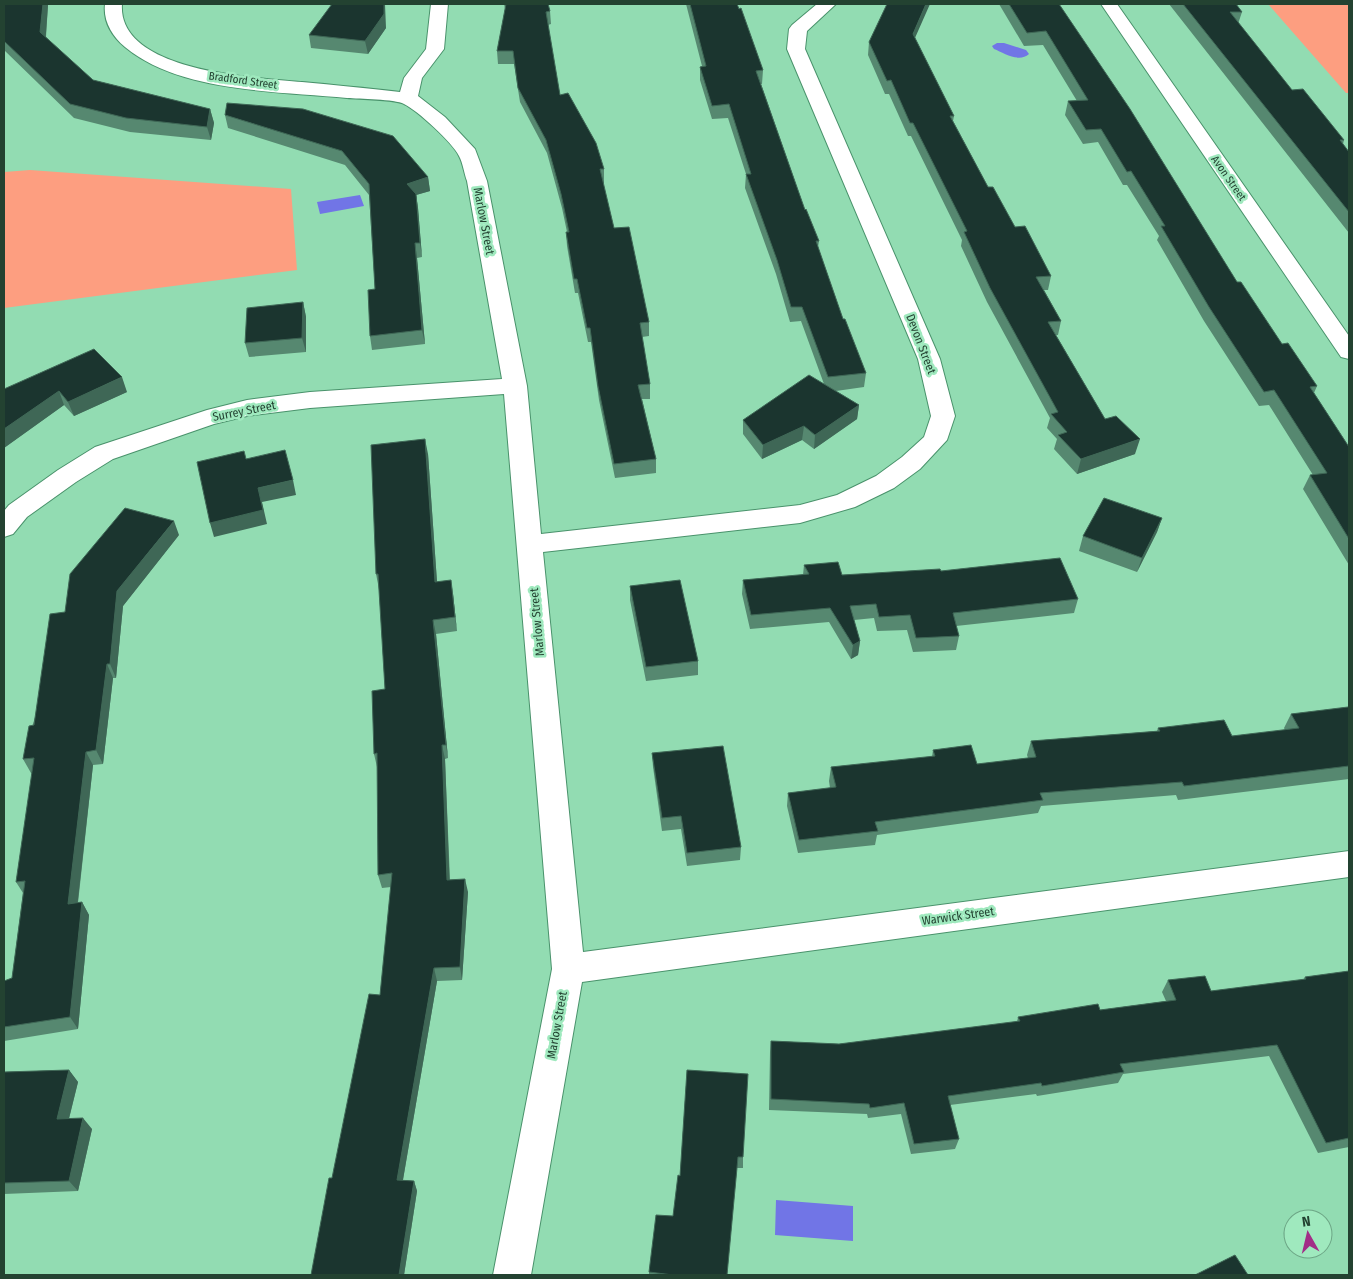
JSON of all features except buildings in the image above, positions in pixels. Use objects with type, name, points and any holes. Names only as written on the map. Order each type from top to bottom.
[{"type":"street","name":"Bradford Street","points":[[114,4],[116,29],[133,46],[156,60],[186,70],[233,81],[408,98]]},
{"type":"street","points":[[408,98],[413,78],[435,48],[440,4]]},
{"type":"street","name":"Devon Street","points":[[530,544],[800,514],[846,501],[885,482],[911,463],[934,440],[943,416],[929,359],[796,48],[798,29],[827,4]]},
{"type":"street","name":"Avon Street","points":[[1109,4],[1349,352]]},
{"type":"street","name":"Marlow Street","points":[[408,98],[438,121],[468,153],[477,181],[515,386],[568,969],[512,1275]]},
{"type":"street","name":"Surrey Street","points":[[4,528],[18,511],[67,476],[104,453],[207,418],[247,408],[310,400],[515,386]]},
{"type":"street","name":"Warwick Street","points":[[568,969],[1349,864]]},
{"type":"shaded area","points":[[1268,4],[1349,4],[1349,93],[1346,93]]},
{"type":"shaded area","points":[[997,43],[1004,43],[1026,50],[1029,54],[1021,58],[1012,56],[994,49],[992,46]]},
{"type":"shaded area","points":[[30,170],[291,189],[297,270],[4,308],[4,172]]},
{"type":"shaded area","points":[[360,195],[364,206],[320,214],[317,202]]},
{"type":"shaded area","points":[[776,1200],[853,1206],[853,1241],[775,1235]]}]
